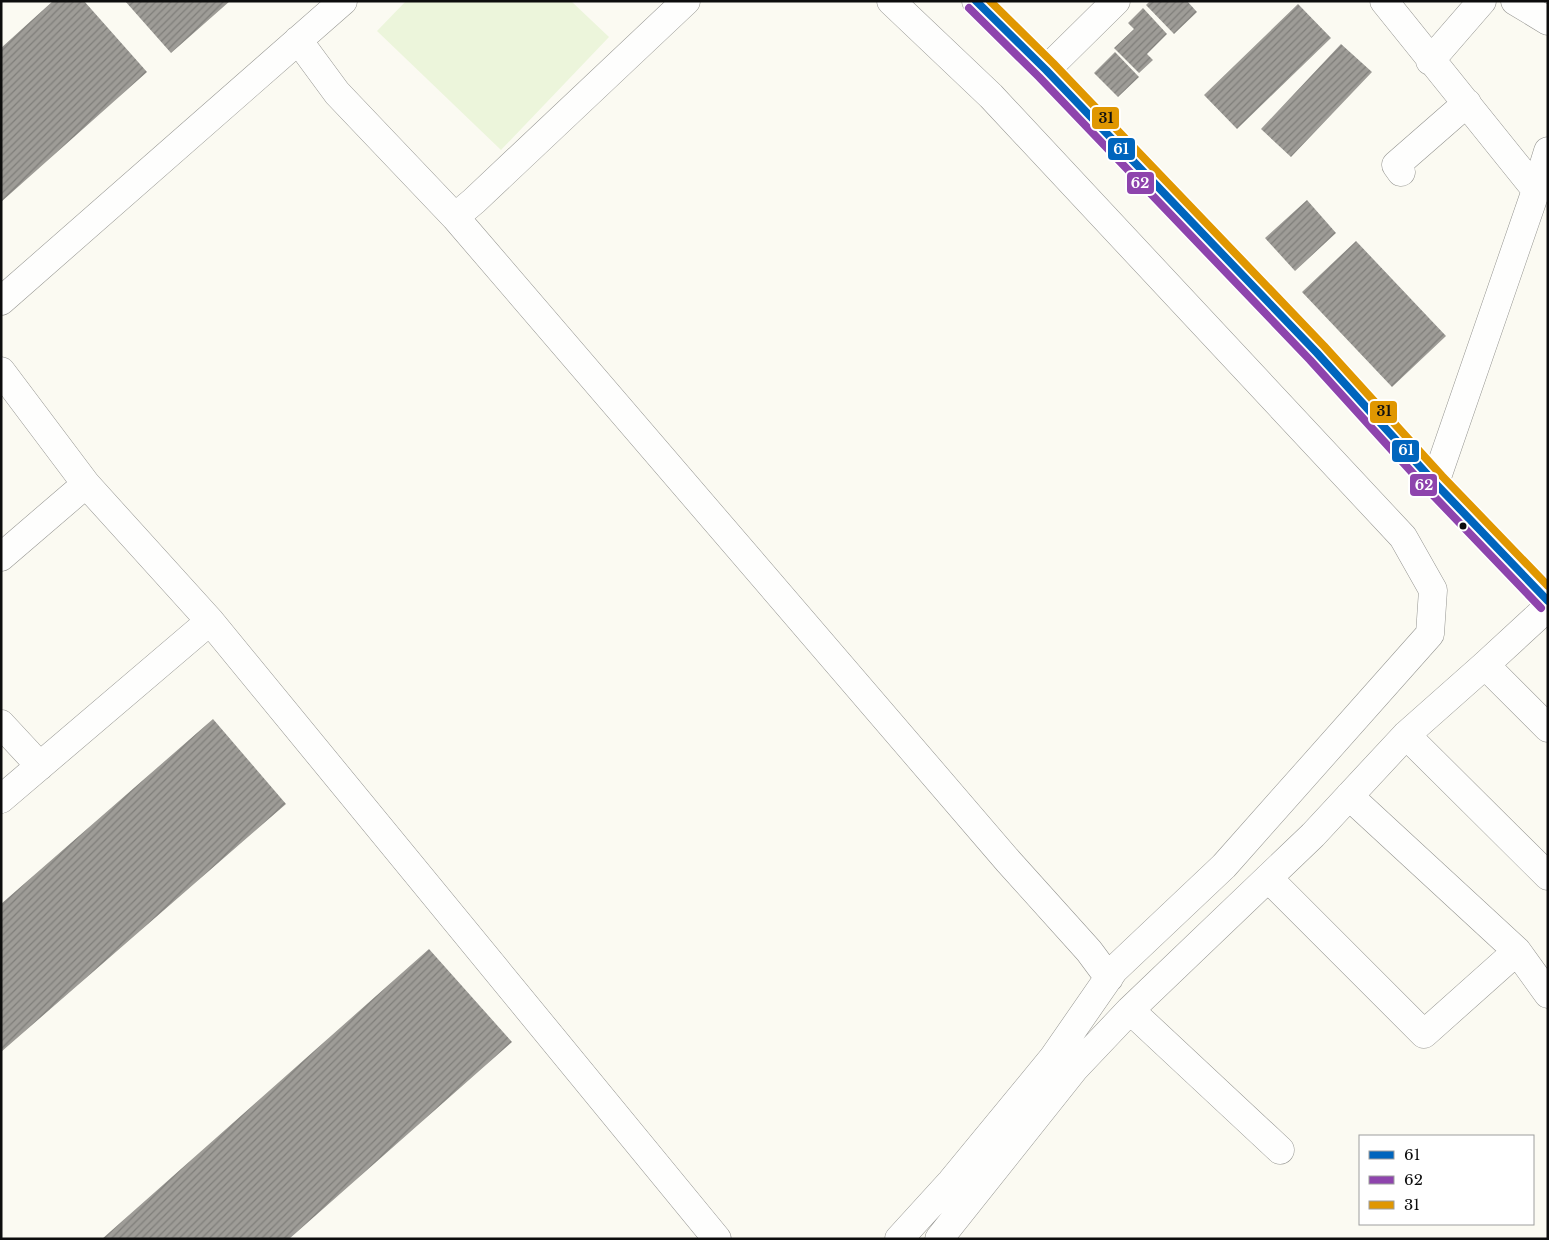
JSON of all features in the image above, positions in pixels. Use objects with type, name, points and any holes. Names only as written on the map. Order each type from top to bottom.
[{"type":"street","points":[[1,301],[343,1]]},
{"type":"street","points":[[455,217],[482,195],[686,1]]},
{"type":"street","points":[[891,1],[992,96],[1403,537],[1433,590],[1430,634],[1224,866],[1114,970],[1053,1058],[951,1182],[900,1239]]},
{"type":"street","points":[[976,1],[1046,70],[1317,353],[1435,483],[1548,601]]},
{"type":"street","points":[[1046,70],[1116,1]]},
{"type":"street","points":[[1384,1],[1430,61],[1536,190]]},
{"type":"street","points":[[1430,61],[1482,1]]},
{"type":"street","points":[[1515,1],[1548,21]]},
{"type":"street","points":[[298,40],[337,94],[455,217],[989,838],[1089,951],[1109,978]]},
{"type":"street","points":[[1396,166],[1466,103]]},
{"type":"street","points":[[1435,483],[1548,151]]},
{"type":"street","points":[[1,371],[86,484],[210,622],[717,1239]]},
{"type":"street","points":[[1,557],[86,484]]},
{"type":"street","points":[[939,1239],[1075,1068],[1130,1010],[1313,835],[1406,735],[1486,665],[1548,607]]},
{"type":"street","points":[[1,799],[210,622]]},
{"type":"street","points":[[1486,665],[1548,728]]},
{"type":"street","points":[[1,724],[40,766]]},
{"type":"street","points":[[1406,735],[1548,876]]},
{"type":"street","points":[[1349,796],[1517,951],[1548,994]]},
{"type":"street","points":[[1268,878],[1424,1034],[1517,951]]},
{"type":"street","points":[[1130,1010],[1280,1150]]},
{"type":"green space","points":[[406,1],[571,1],[609,37],[501,150],[377,31]]},
{"type":"building","points":[[53,1],[84,1],[147,72],[1,202],[1,48]]},
{"type":"building","points":[[125,1],[230,1],[171,53]]},
{"type":"building","points":[[1150,1],[1187,1],[1197,12],[1174,34],[1146,5]]},
{"type":"building","points":[[1298,4],[1331,38],[1237,129],[1204,95]]},
{"type":"building","points":[[1143,8],[1167,34],[1147,54],[1153,60],[1139,73],[1114,48],[1134,29],[1128,23]]},
{"type":"building","points":[[1341,44],[1372,72],[1291,157],[1261,129]]},
{"type":"building","points":[[1115,52],[1139,77],[1118,97],[1094,73]]},
{"type":"building","points":[[1307,200],[1336,233],[1295,271],[1265,238]]},
{"type":"building","points":[[1356,241],[1446,336],[1392,387],[1302,292]]},
{"type":"building","points":[[213,719],[286,804],[1,1052],[1,904]]},
{"type":"building","points":[[429,949],[512,1042],[289,1239],[102,1239]]},
{"type":"transit line","name":"61","points":[[976,1],[1046,70],[1317,353],[1435,483],[1548,601]]},
{"type":"transit line","name":"31","points":[[990,1],[1053,63],[1324,346],[1442,476],[1548,586]]},
{"type":"transit line","name":"62","points":[[969,8],[1039,77],[1310,360],[1428,490],[1541,608]]}]
